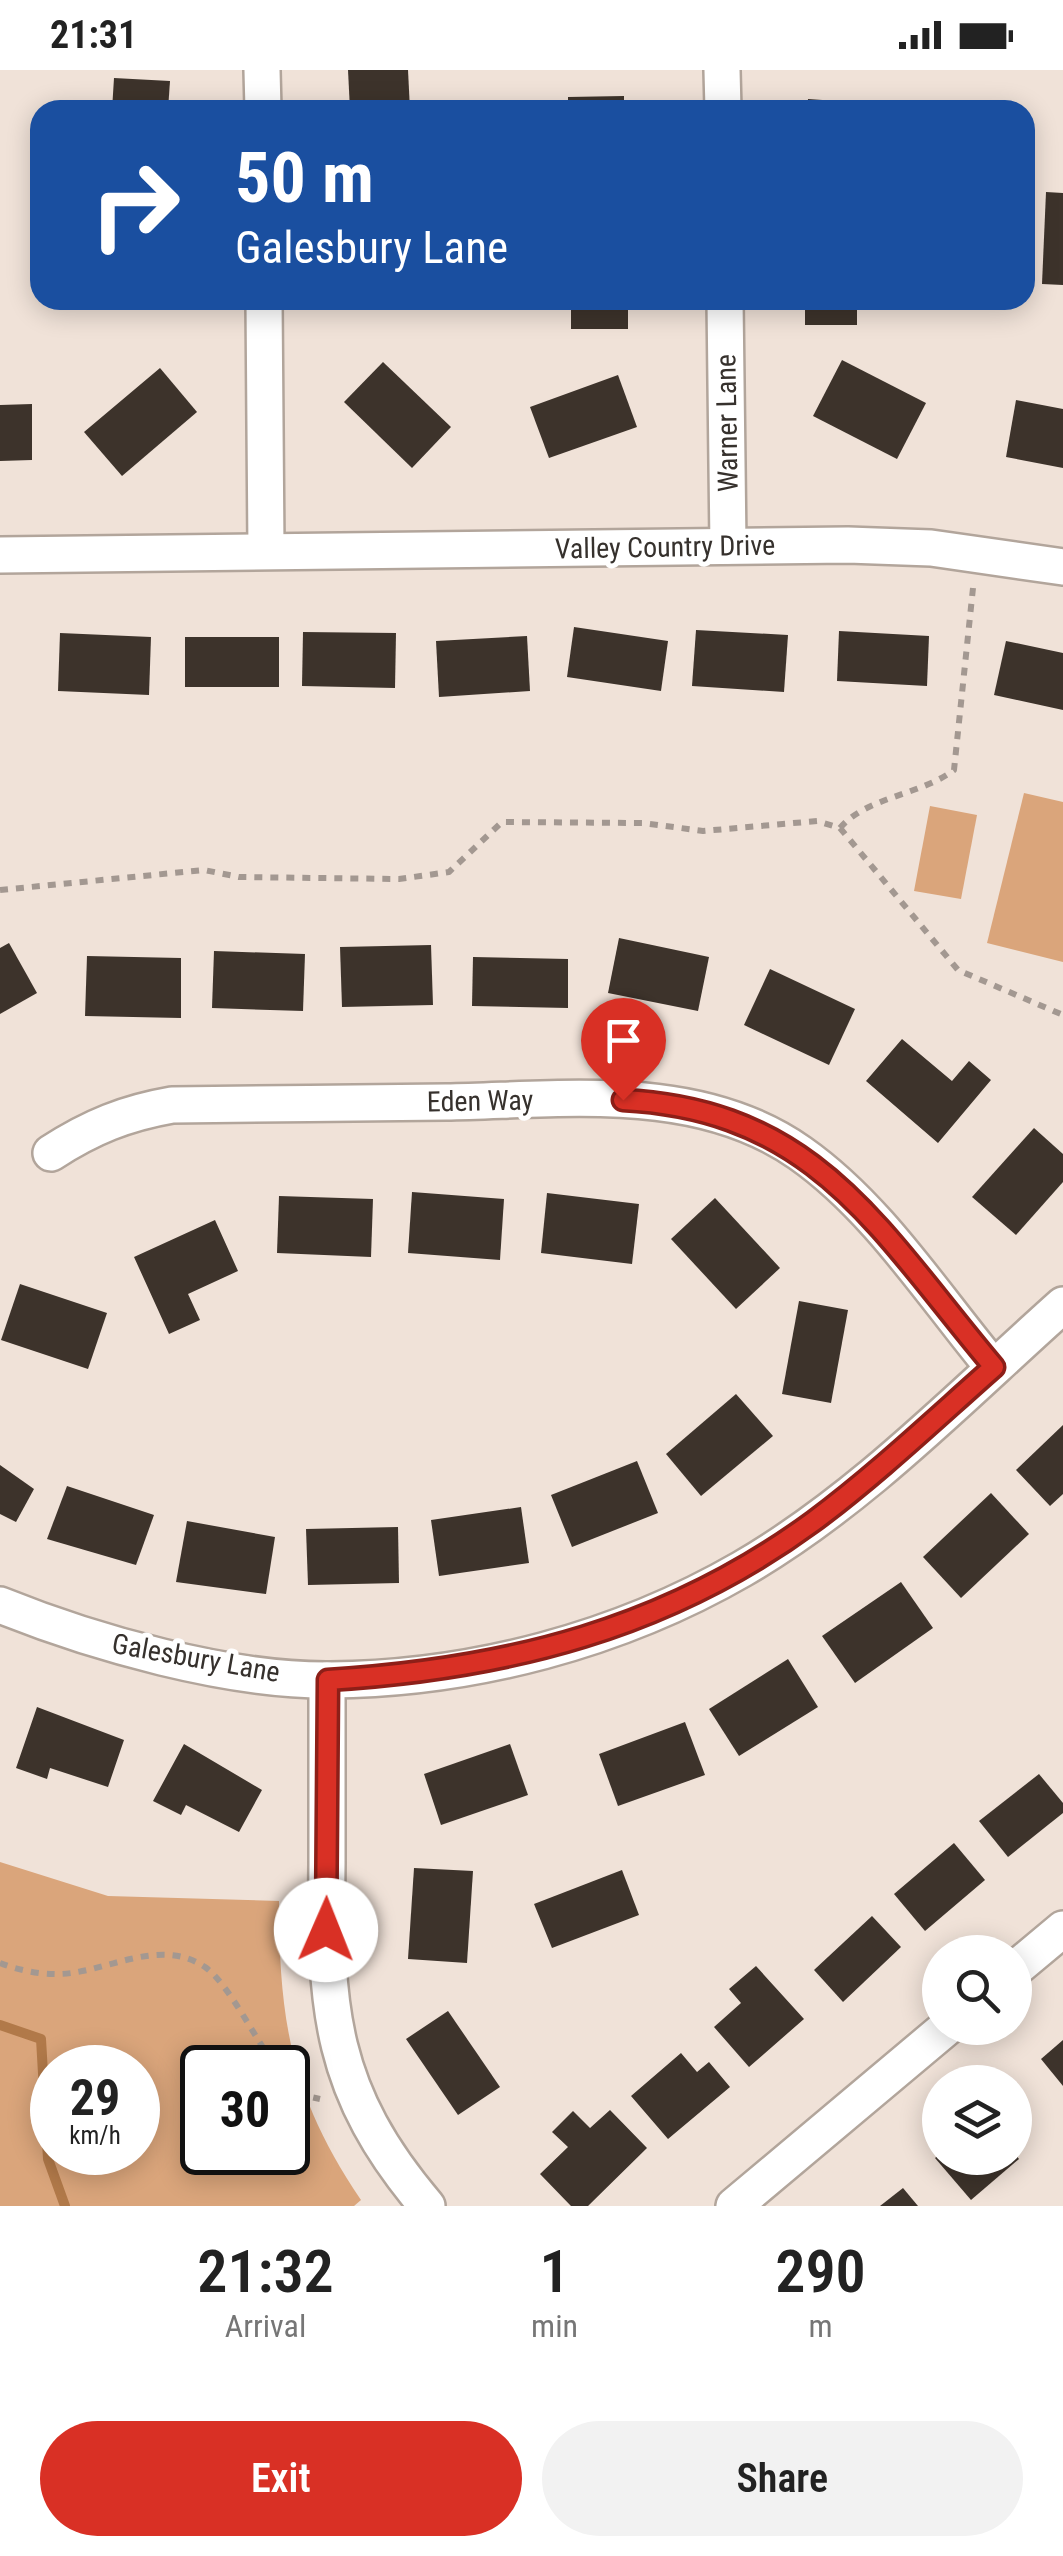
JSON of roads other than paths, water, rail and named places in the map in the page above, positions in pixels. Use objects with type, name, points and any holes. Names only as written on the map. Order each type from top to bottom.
[{"type":"street","points":[[262,70],[263,100]]},
{"type":"street","points":[[722,70],[723,100]]},
{"type":"street","points":[[264,310],[266,550]]},
{"type":"street","name":"Warner Lane","points":[[725,310],[728,546]]},
{"type":"street","name":"Valley Country Drive","points":[[0,555],[728,546],[931,548],[1063,567]]},
{"type":"street","name":"Eden Way","points":[[51,1153],[87,1129],[127,1113],[172,1105],[623,1100],[698,1108],[767,1134],[826,1172],[854,1198],[994,1367]]},
{"type":"street","name":"Galesbury Lane","points":[[0,1606],[131,1649],[328,1680],[414,1674],[500,1661],[584,1639],[666,1608],[742,1568],[814,1520],[1063,1306]]},
{"type":"street","points":[[328,1680],[325,1967],[332,2019],[344,2069],[372,2133],[427,2206]]},
{"type":"street","points":[[1032,1954],[1063,1928]]},
{"type":"street","points":[[734,2206],[926,2045]]},
{"type":"waterway","points":[[0,2025],[41,2039],[48,2159],[65,2206]]}]
